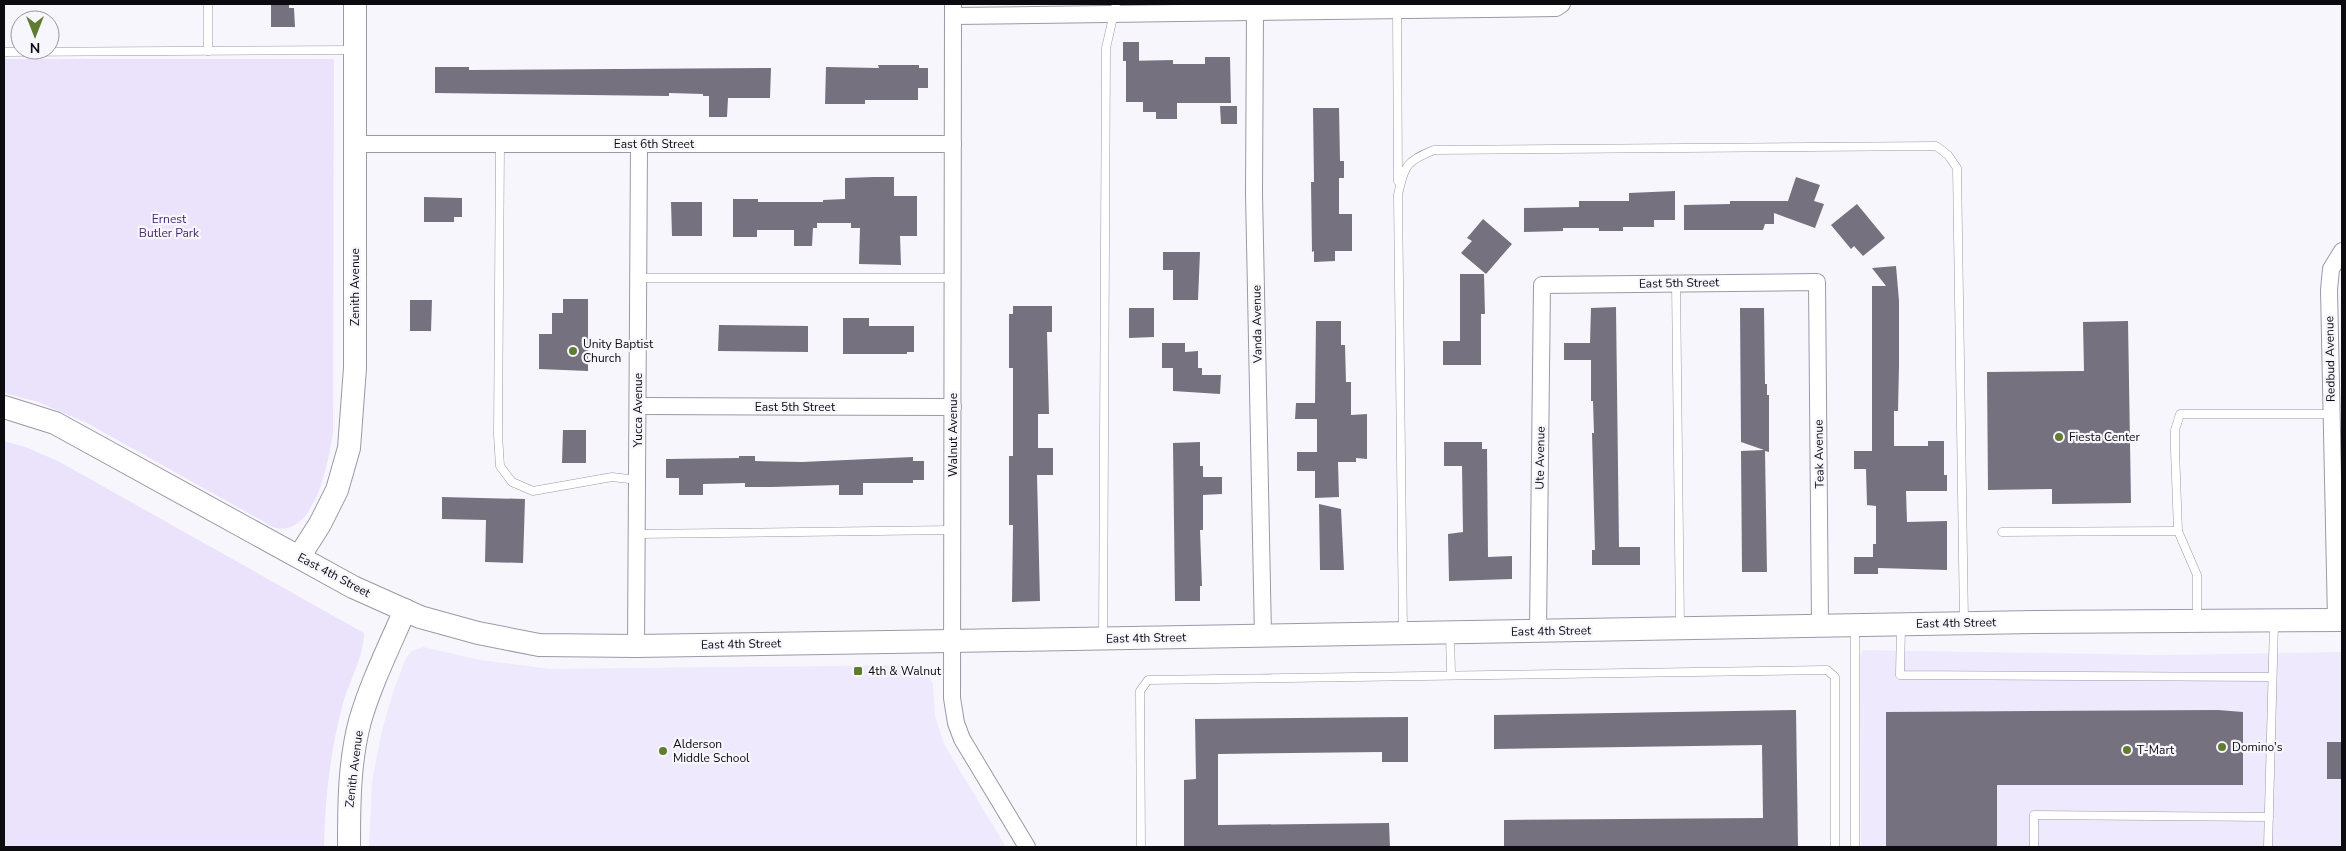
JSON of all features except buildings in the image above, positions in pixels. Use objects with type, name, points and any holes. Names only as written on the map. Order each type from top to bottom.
[{"type":"street","name":"Zenith Avenue","points":[[299,557],[320,524],[337,490],[349,448],[355,368],[355,4]]},
{"type":"street","points":[[953,10],[1114,9],[1255,12],[1556,8],[1562,4]]},
{"type":"street","name":"Walnut Avenue","points":[[953,10],[952,698],[958,730],[968,751],[1027,847]]},
{"type":"street","name":"Vanda Avenue","points":[[1255,12],[1254,193],[1263,636]]},
{"type":"street","name":"East 6th Street","points":[[355,144],[953,144]]},
{"type":"street","name":"Yucca Avenue","points":[[636,646],[639,144]]},
{"type":"street","name":"Redbud Avenue","points":[[2339,620],[2337,435],[2331,414],[2336,387],[2329,280],[2331,269],[2342,251]]},
{"type":"street","name":"East 5th Street","points":[[1542,285],[1817,282]]},
{"type":"street","name":"Teak Avenue","points":[[1817,282],[1820,626]]},
{"type":"street","name":"Ute Avenue","points":[[1538,631],[1542,285]]},
{"type":"street","name":"East 5th Street","points":[[638,406],[953,407]]},
{"type":"street","name":"East 4th Street","points":[[4,407],[56,423],[353,587],[420,617],[478,633],[539,645],[636,646],[1964,623],[2339,620]]},
{"type":"street","name":"Zenith Avenue","points":[[349,847],[353,765],[360,722],[374,683],[405,610]]},
{"type":"lane","points":[[208,4],[208,51]]},
{"type":"lane","points":[[1103,639],[1106,48],[1114,9]]},
{"type":"lane","points":[[1397,10],[1403,633]]},
{"type":"lane","points":[[4,52],[355,50]]},
{"type":"lane","points":[[500,144],[498,435],[500,466],[512,482],[533,491],[612,477],[638,480]]},
{"type":"lane","points":[[1398,195],[1403,170],[1418,156],[1434,150],[1936,146],[1948,155],[1957,168],[1964,623]]},
{"type":"lane","points":[[638,278],[953,278]]},
{"type":"lane","points":[[1676,283],[1680,628]]},
{"type":"lane","points":[[2197,621],[2197,575],[2178,531],[2175,430],[2180,414],[2331,414]]},
{"type":"lane","points":[[637,534],[952,530]]},
{"type":"lane","points":[[2002,532],[2178,531]]},
{"type":"lane","points":[[2268,847],[2271,677],[2274,621]]},
{"type":"lane","points":[[1900,624],[1900,675],[2271,677]]},
{"type":"lane","points":[[1855,625],[1856,847]]},
{"type":"lane","points":[[1450,633],[1451,675]]},
{"type":"lane","points":[[1141,847],[1140,691],[1148,680],[1827,670],[1836,677],[1835,847]]},
{"type":"lane","points":[[2034,847],[2034,815],[2269,817]]},
{"type":"shaded area","name":"Alderson Middle School","points":[[423,647],[481,660],[550,669],[910,665],[920,667],[928,674],[933,684],[935,716],[944,744],[1006,847],[369,847],[372,782],[382,730],[394,689],[406,658],[412,651]]},
{"type":"shaded area","points":[[1863,650],[2160,655],[2342,652],[2342,847],[1861,847],[1860,657]]},
{"type":"green space","name":"Ernest Butler Park","points":[[4,59],[334,59],[333,432],[328,460],[318,494],[310,509],[300,521],[289,528],[275,528],[87,423],[38,402],[4,393]]},
{"type":"green space","points":[[4,441],[25,447],[58,461],[364,633],[359,661],[345,698],[334,742],[327,794],[324,847],[4,847]]},
{"type":"place","name":"Unity Baptist Church","points":[[573,351]]},
{"type":"place","name":"Fiesta Center","points":[[2059,437]]},
{"type":"place","name":"4th & Walnut","points":[[858,671]]},
{"type":"place","name":"Domino's","points":[[2222,747]]},
{"type":"place","name":"T-Mart","points":[[2127,750]]},
{"type":"place","name":"Alderson Middle School","points":[[663,751]]}]
